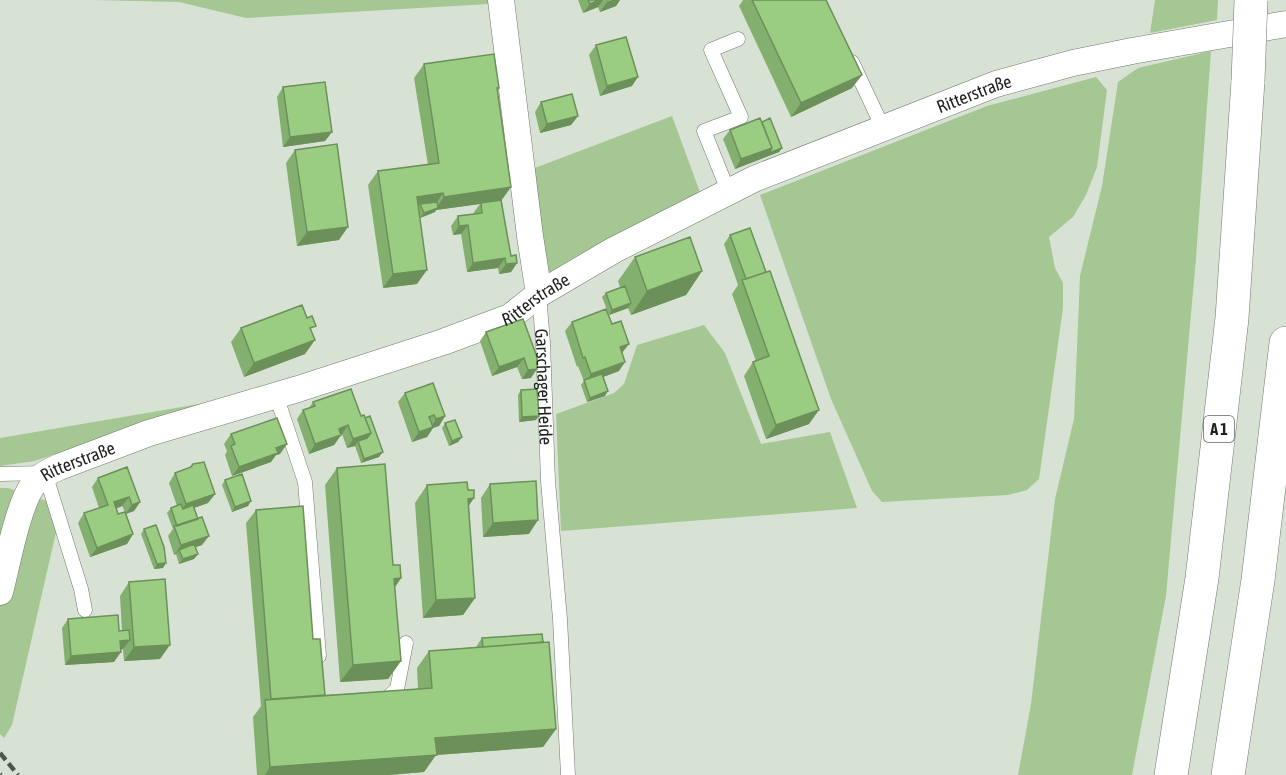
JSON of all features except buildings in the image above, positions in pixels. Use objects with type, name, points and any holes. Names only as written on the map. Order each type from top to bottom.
[{"type":"highway","name":"A 1","points":[[1171,775],[1203,578],[1232,318],[1248,81],[1251,0]]},
{"type":"highway","points":[[1228,775],[1258,580],[1286,343]]},
{"type":"street","name":"Garschager Heide","points":[[501,0],[539,294]]},
{"type":"street","name":"Ritterstraße","points":[[0,592],[23,506],[34,482],[45,473],[149,433],[276,396],[443,342],[499,321],[510,316],[539,294],[614,250],[754,179],[996,84],[1073,63],[1286,24]]},
{"type":"lane","points":[[729,193],[704,131],[741,117],[711,50],[738,39]]},
{"type":"lane","points":[[848,52],[883,128]]},
{"type":"lane","name":"Garschager Heide","points":[[539,294],[548,481],[560,619],[568,775]]},
{"type":"lane","points":[[276,396],[305,482],[321,671]]},
{"type":"lane","points":[[0,474],[45,473],[81,589],[85,610]]},
{"type":"lane","points":[[375,703],[388,699],[397,689],[406,644]]},
{"type":"green space","points":[[92,0],[493,0],[489,4],[246,18],[179,2]]},
{"type":"green space","points":[[1155,0],[1218,0],[1217,20],[1150,33]]},
{"type":"green space","points":[[1211,51],[1196,258],[1166,596],[1132,775],[1018,775],[1031,704],[1055,499],[1074,419],[1080,276],[1102,186],[1118,82],[1138,68]]},
{"type":"green space","points":[[1096,77],[1107,90],[1097,167],[1086,195],[1073,217],[1049,237],[1055,268],[1063,283],[1063,308],[1039,479],[1027,490],[1008,495],[882,502],[872,491],[831,399],[760,195],[987,106]]},
{"type":"green space","points":[[672,116],[701,195],[556,272],[545,270],[532,169]]},
{"type":"green space","points":[[704,325],[725,353],[761,444],[830,432],[857,508],[561,531],[556,414],[614,393],[624,384],[637,345]]},
{"type":"green space","points":[[205,403],[35,461],[0,466],[0,438]]},
{"type":"green space","points":[[0,488],[8,488],[62,506],[12,725],[4,738],[0,734]]},
{"type":"railway","points":[[0,753],[18,775]]}]
